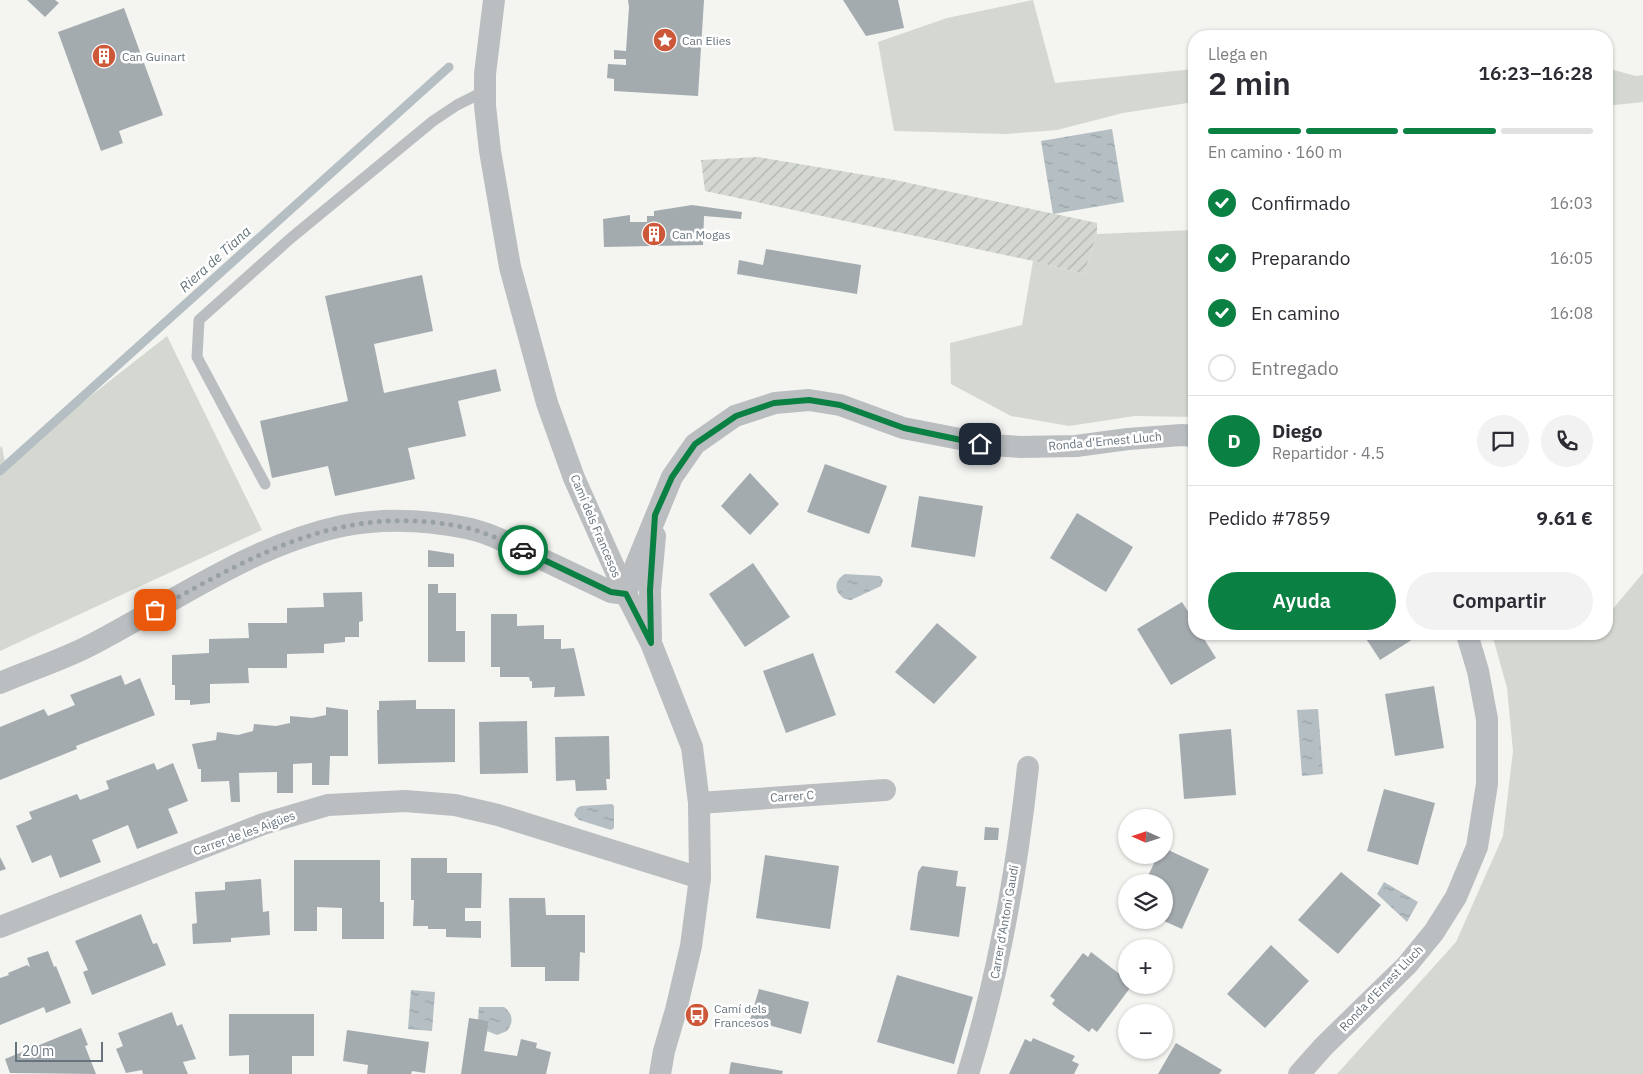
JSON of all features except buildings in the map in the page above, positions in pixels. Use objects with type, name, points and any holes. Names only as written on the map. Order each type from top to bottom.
[{"type":"street","name":"Camí dels Francesos","points":[[494,0],[485,74],[485,91],[490,152],[510,267],[547,403],[574,478],[626,594],[651,643],[692,747],[699,803],[700,878],[691,946],[664,1051],[660,1074]]},
{"type":"street","name":"Ronda d'Ernest Lluch","points":[[626,594],[632,572],[672,477],[695,444],[736,416],[774,403],[809,400],[840,405],[904,428],[969,442],[1006,446],[1076,446],[1128,439],[1188,436]]},
{"type":"street","name":"Ronda d'Ernest Lluch","points":[[651,643],[650,590],[655,515]]},
{"type":"street","points":[[0,683],[89,646],[238,564],[268,550],[308,535],[343,526],[380,522],[411,522],[436,523],[468,528],[499,539],[611,592],[626,594]]},
{"type":"street","name":"Ronda d'Ernest Lluch","points":[[1299,1074],[1324,1046],[1407,965],[1434,932],[1456,896],[1477,846],[1488,784],[1487,719],[1478,671],[1469,640]]},
{"type":"street","name":"Carrer d'Antoni Gaudí","points":[[968,1074],[986,1014],[1000,950],[1024,804],[1028,767]]},
{"type":"street","name":"Carrer C","points":[[699,803],[886,790]]},
{"type":"street","name":"Carrer de les Aigües","points":[[0,927],[263,824],[328,805],[405,800],[455,805],[498,815],[700,878]]},
{"type":"lane","points":[[265,484],[197,357],[199,320],[291,238],[433,121],[457,105],[485,91]]},
{"type":"shaded area","points":[[1033,0],[1055,83],[1188,70],[1188,103],[1123,113],[1057,130],[1006,134],[894,131],[878,42],[947,18]]},
{"type":"shaded area","points":[[1613,70],[1636,76],[1643,75],[1643,102],[1613,105]]},
{"type":"shaded area","points":[[758,157],[895,180],[1097,223],[1097,234],[1084,274],[1033,261],[705,191],[701,160]]},
{"type":"shaded area","points":[[1188,230],[1188,417],[1135,416],[1069,426],[1011,416],[951,384],[950,343],[1022,325],[1033,261],[1084,274],[1097,234]]},
{"type":"shaded area","points":[[167,336],[262,530],[0,651],[0,448],[2,446],[5,463]]},
{"type":"shaded area","points":[[1643,573],[1643,1074],[1337,1074],[1456,942],[1503,836],[1513,751],[1507,688],[1494,640],[1613,640],[1613,609]]},
{"type":"water","points":[[1112,129],[1124,202],[1053,214],[1041,141]]},
{"type":"water","points":[[845,574],[880,576],[883,580],[881,586],[851,600],[841,596],[836,586],[838,580]]},
{"type":"water","points":[[1318,709],[1323,774],[1302,776],[1297,710]]},
{"type":"water","points":[[612,804],[614,806],[614,828],[611,830],[579,820],[574,815],[577,808],[581,806]]},
{"type":"water","points":[[1384,882],[1418,902],[1407,922],[1377,894]]},
{"type":"water","points":[[411,990],[435,992],[432,1031],[408,1029]]},
{"type":"water","points":[[479,1007],[504,1007],[512,1018],[507,1031],[497,1035],[487,1031],[489,1021],[478,1020]]},
{"type":"waterway","name":"Riera de Tiana","points":[[0,471],[449,67]]},
{"type":"way so far","points":[[155,610],[238,564],[268,550],[308,535],[343,526],[380,522],[436,523],[468,528],[523,550]]},
{"type":"place","name":"Can Elies","points":[[665,40]]},
{"type":"place","name":"Can Guinart","points":[[104,56]]},
{"type":"place","name":"Can Mogas","points":[[654,234]]},
{"type":"place","name":"Camí dels Francesos","points":[[697,1015]]},
{"type":"route","points":[[523,550],[611,592],[626,594],[651,643],[650,590],[655,540],[655,515],[672,477],[695,444],[736,416],[774,403],[809,400],[840,405],[904,428],[980,444]]}]
